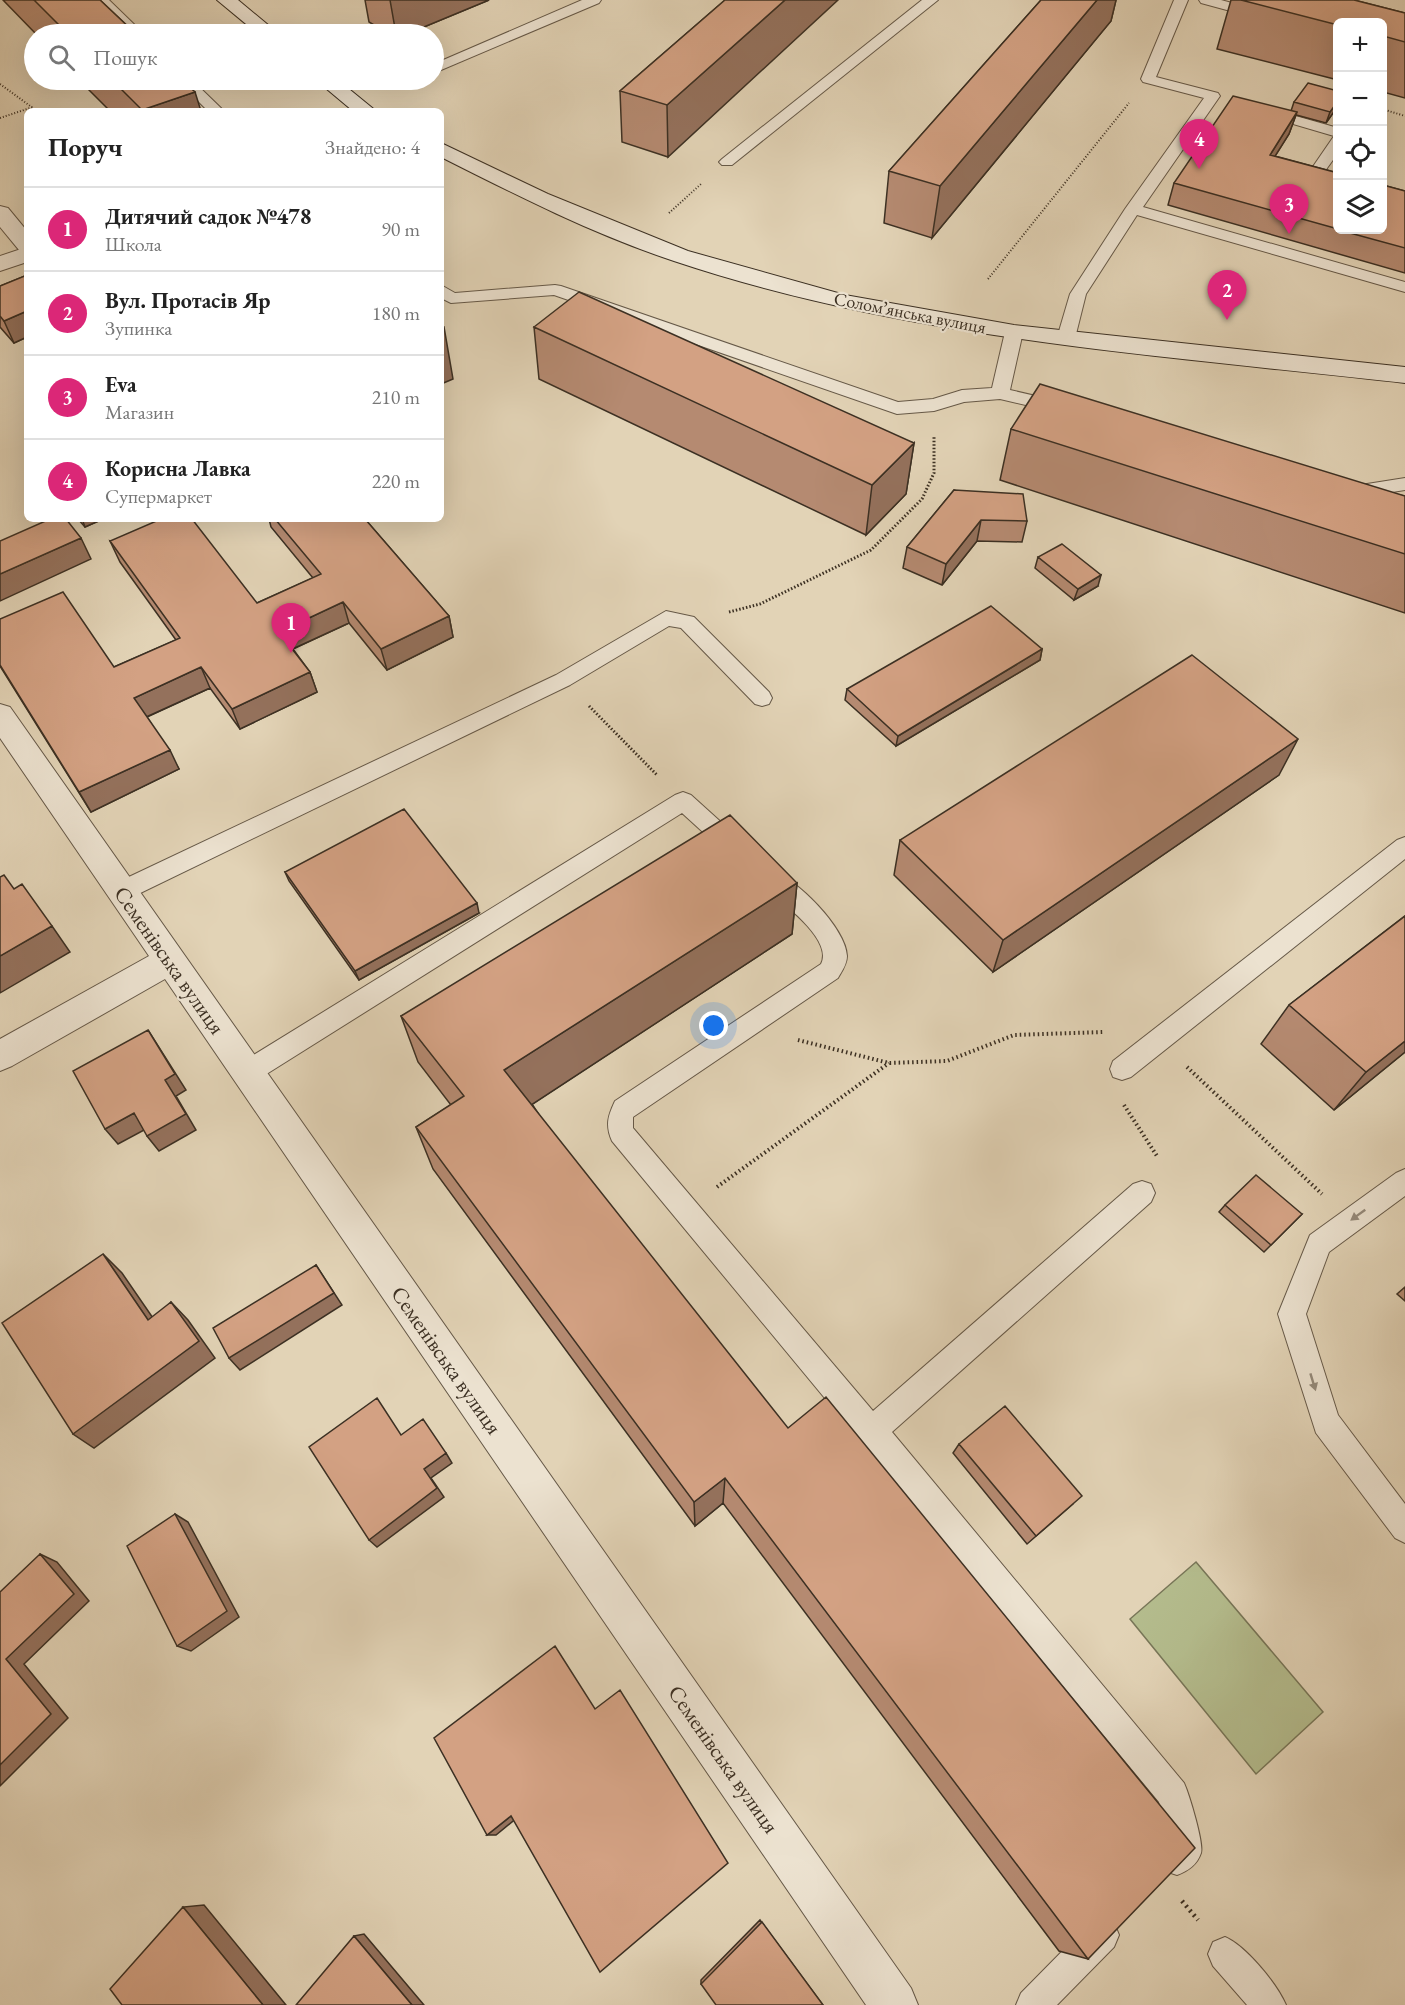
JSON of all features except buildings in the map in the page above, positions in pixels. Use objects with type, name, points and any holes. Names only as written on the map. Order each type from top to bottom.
[{"type":"street","points":[[226,0],[256,24]]},
{"type":"street","points":[[338,90],[361,108]]},
{"type":"street","name":"Соломʼянська вулиця","points":[[444,151],[540,199],[636,240],[748,277],[844,302],[1014,332],[1405,375]]},
{"type":"street","points":[[0,213],[24,240]]},
{"type":"street","points":[[0,264],[24,242]]},
{"type":"street","name":"Семенівська вулиця","points":[[0,715],[894,2005]]},
{"type":"street","points":[[0,1056],[171,960]]},
{"type":"lane","points":[[101,0],[126,24]]},
{"type":"lane","points":[[444,65],[594,0]]},
{"type":"lane","points":[[727,162],[931,0]]},
{"type":"lane","points":[[1066,338],[1078,294],[1133,209],[1219,98],[1148,79],[1181,0]]},
{"type":"lane","points":[[1206,0],[1272,18]]},
{"type":"lane","points":[[195,90],[214,108]]},
{"type":"lane","points":[[1246,106],[1333,132]]},
{"type":"lane","points":[[1320,168],[1333,148]]},
{"type":"lane","points":[[1133,209],[1405,287]]},
{"type":"lane","points":[[444,292],[451,298],[555,290],[897,408],[934,405],[962,396],[1000,393],[1077,413]]},
{"type":"lane","points":[[1000,393],[1014,332]]},
{"type":"lane","points":[[1335,495],[1405,484]]},
{"type":"lane","points":[[122,891],[563,680],[666,618],[687,622],[762,698]]},
{"type":"lane","points":[[248,1072],[683,801],[825,928],[837,956],[835,965],[830,971],[624,1109],[619,1121],[621,1133],[1173,1794],[1186,1851],[1158,1879]]},
{"type":"lane","points":[[1122,1069],[1405,846]]},
{"type":"lane","points":[[1405,1181],[1319,1244],[1292,1314],[1326,1423],[1405,1527]]},
{"type":"lane","points":[[872,1431],[1142,1193]]},
{"type":"lane","points":[[1033,2005],[1121,1916]]},
{"type":"lane","points":[[1225,1954],[1269,2005]]},
{"type":"path","points":[[988,279],[1148,79]]},
{"type":"path","points":[[0,84],[34,107]]},
{"type":"path","points":[[0,118],[24,110]]},
{"type":"path","points":[[1387,111],[1405,116]]},
{"type":"path","points":[[636,240],[727,162]]},
{"type":"path","points":[[687,622],[760,604],[872,550],[922,499],[934,472],[934,405]]},
{"type":"path","points":[[563,680],[683,801]]},
{"type":"path","points":[[746,1027],[889,1062],[947,1060],[1014,1035],[1113,1031],[1158,1040],[1352,1220]]},
{"type":"path","points":[[685,1210],[889,1062]]},
{"type":"path","points":[[1122,1069],[1115,1091],[1139,1131],[1157,1153],[1157,1173],[1142,1193]]},
{"type":"path","points":[[1158,1879],[1225,1954]]},
{"type":"green space","points":[[1196,1562],[1323,1712],[1256,1774],[1130,1619]]},
{"type":"place","name":"Корисна Лавка","points":[[1199,169]]},
{"type":"place","name":"Eva","points":[[1289,234]]},
{"type":"place","name":"Вул. Протасів Яр","points":[[1227,320]]},
{"type":"place","name":"Дитячий садок №478","points":[[291,653]]}]
